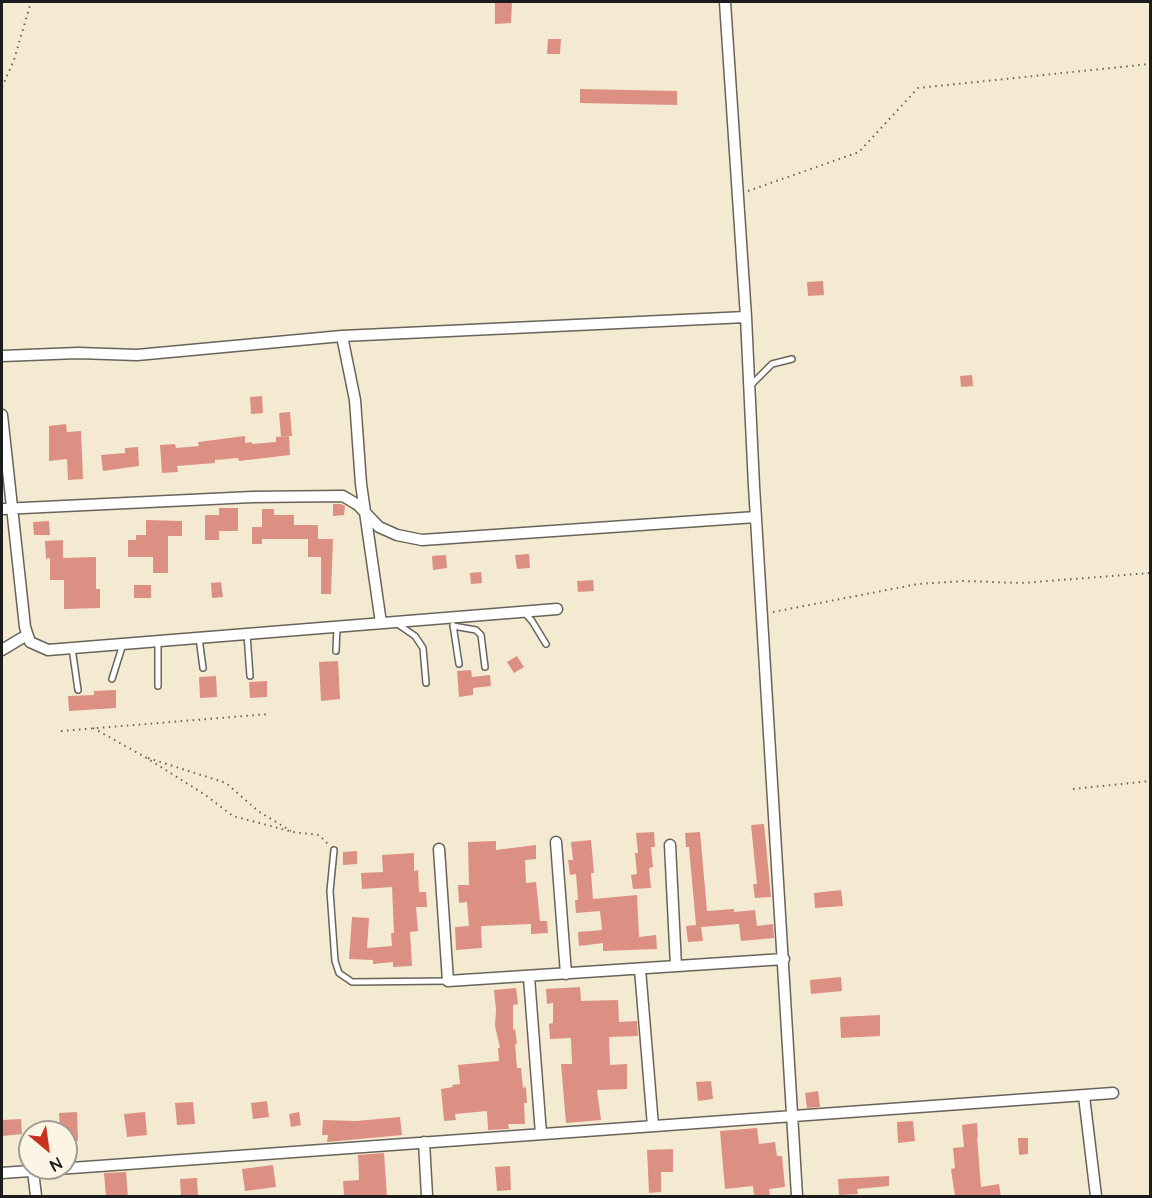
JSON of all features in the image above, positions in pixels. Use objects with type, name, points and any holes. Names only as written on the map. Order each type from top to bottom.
[{"type":"street","points":[[725,2],[746,317],[797,1197]]},
{"type":"street","points":[[2,356],[78,353],[137,355],[342,336],[746,317]]},
{"type":"street","points":[[342,336],[355,400],[364,512],[381,623]]},
{"type":"street","points":[[2,416],[6,509],[24,627],[30,642],[48,650],[394,622],[452,622],[557,609]]},
{"type":"street","points":[[6,509],[343,495],[358,505],[378,527],[397,535],[422,540],[756,517]]},
{"type":"street","points":[[2,650],[27,635]]},
{"type":"street","points":[[556,842],[566,974]]},
{"type":"street","points":[[670,845],[676,966]]},
{"type":"street","points":[[439,849],[448,981],[784,958]]},
{"type":"street","points":[[640,969],[653,1126]]},
{"type":"street","points":[[530,977],[541,1134]]},
{"type":"street","points":[[78,1168],[1113,1093]]},
{"type":"street","points":[[1084,1096],[1096,1197]]},
{"type":"street","points":[[424,1142],[427,1197]]},
{"type":"street","points":[[2,1173],[18,1172]]},
{"type":"street","points":[[34,1180],[36,1197]]},
{"type":"lane","points":[[749,386],[772,364],[792,359]]},
{"type":"lane","points":[[524,612],[546,644]]},
{"type":"lane","points":[[394,622],[415,636],[423,648],[426,683]]},
{"type":"lane","points":[[459,663],[452,622],[476,630],[481,635],[485,667]]},
{"type":"lane","points":[[336,651],[337,627]]},
{"type":"lane","points":[[247,634],[250,676]]},
{"type":"lane","points":[[199,638],[203,668]]},
{"type":"lane","points":[[158,641],[158,686]]},
{"type":"lane","points":[[112,679],[123,644]]},
{"type":"lane","points":[[72,648],[78,690]]},
{"type":"lane","points":[[334,850],[330,891],[335,961],[339,972],[352,982],[448,981]]},
{"type":"path","points":[[2,87],[14,60],[31,2]]},
{"type":"path","points":[[737,195],[860,152],[918,88],[1150,64]]},
{"type":"path","points":[[762,614],[918,585],[964,581],[1022,584],[1150,573]]},
{"type":"path","points":[[62,731],[269,714]]},
{"type":"path","points":[[93,728],[204,794],[233,816],[293,832],[319,835],[334,850]]},
{"type":"path","points":[[145,757],[226,783],[258,811],[293,832]]},
{"type":"path","points":[[1072,789],[1150,781]]},
{"type":"building","points":[[495,2],[512,2],[511,23],[495,24]]},
{"type":"building","points":[[548,39],[561,39],[560,54],[547,54]]},
{"type":"building","points":[[580,89],[677,91],[677,105],[580,103]]},
{"type":"building","points":[[823,281],[824,295],[808,296],[807,282]]},
{"type":"building","points":[[972,375],[973,386],[961,387],[960,376]]},
{"type":"building","points":[[262,396],[263,413],[251,414],[250,397]]},
{"type":"building","points":[[290,412],[292,436],[281,437],[279,413]]},
{"type":"building","points":[[66,424],[67,432],[81,431],[83,479],[68,480],[67,459],[49,461],[49,426]]},
{"type":"building","points":[[245,436],[245,443],[252,442],[252,444],[276,442],[276,437],[289,436],[290,455],[239,461],[238,458],[215,460],[215,463],[177,466],[178,472],[162,473],[160,445],[175,444],[176,448],[199,446],[198,442]]},
{"type":"building","points":[[138,447],[139,466],[103,471],[101,455],[125,453],[125,448]]},
{"type":"building","points":[[333,504],[345,506],[344,515],[333,516]]},
{"type":"building","points":[[219,508],[238,508],[238,531],[219,531],[219,540],[205,540],[205,515],[219,515]]},
{"type":"building","points":[[262,509],[274,509],[274,515],[294,515],[294,525],[318,525],[318,539],[333,539],[331,594],[321,594],[321,557],[308,557],[308,539],[262,539],[262,544],[252,544],[252,527],[262,527]]},
{"type":"building","points":[[146,520],[182,521],[182,536],[168,536],[168,573],[153,573],[153,557],[128,557],[128,540],[136,540],[136,535],[146,535]]},
{"type":"building","points":[[49,521],[50,535],[34,535],[33,522]]},
{"type":"building","points":[[63,540],[63,558],[96,557],[96,589],[100,589],[100,608],[64,609],[64,580],[50,580],[50,558],[46,559],[45,541]]},
{"type":"building","points":[[529,554],[530,568],[517,569],[515,555]]},
{"type":"building","points":[[446,555],[447,568],[433,570],[432,556]]},
{"type":"building","points":[[481,572],[482,583],[471,584],[470,573]]},
{"type":"building","points":[[593,580],[594,591],[578,592],[577,581]]},
{"type":"building","points":[[221,582],[223,597],[212,598],[211,583]]},
{"type":"building","points":[[134,585],[151,585],[151,598],[134,598]]},
{"type":"building","points":[[517,656],[524,667],[514,673],[507,662]]},
{"type":"building","points":[[338,661],[340,699],[321,701],[319,662]]},
{"type":"building","points":[[471,670],[472,677],[490,675],[491,686],[473,688],[473,695],[459,697],[457,671]]},
{"type":"building","points":[[216,676],[217,697],[200,698],[199,677]]},
{"type":"building","points":[[267,681],[267,697],[250,698],[249,682]]},
{"type":"building","points":[[116,690],[116,708],[69,711],[68,696],[94,695],[94,691]]},
{"type":"building","points":[[764,824],[771,897],[755,898],[753,884],[757,884],[751,825]]},
{"type":"building","points":[[654,832],[655,847],[651,847],[653,867],[649,868],[651,888],[633,889],[631,875],[637,874],[636,833]]},
{"type":"building","points":[[700,832],[707,911],[755,910],[757,926],[773,924],[774,938],[741,941],[739,924],[701,927],[703,941],[688,942],[686,926],[696,925],[689,847],[686,847],[685,833]]},
{"type":"building","points":[[591,840],[594,873],[591,873],[593,899],[637,895],[639,937],[656,935],[657,949],[603,951],[603,943],[579,946],[578,932],[602,930],[600,911],[576,913],[575,900],[578,900],[576,874],[570,875],[568,860],[573,860],[571,842]]},
{"type":"building","points":[[496,841],[496,850],[536,845],[536,859],[525,860],[526,883],[536,882],[540,921],[547,921],[548,933],[531,934],[531,924],[481,926],[482,948],[456,950],[455,927],[469,926],[467,902],[459,903],[458,885],[469,885],[468,842]]},
{"type":"building","points":[[357,851],[357,864],[343,865],[343,852]]},
{"type":"building","points":[[414,853],[414,871],[418,870],[419,892],[426,892],[427,907],[416,907],[418,931],[410,932],[412,966],[393,967],[393,962],[373,964],[373,960],[349,959],[352,917],[369,918],[367,948],[392,946],[391,933],[394,933],[392,887],[362,889],[361,873],[383,872],[382,855]]},
{"type":"building","points":[[841,890],[843,906],[815,908],[814,893]]},
{"type":"building","points":[[841,977],[842,991],[811,994],[810,980]]},
{"type":"building","points":[[580,987],[581,1001],[618,1000],[619,1022],[637,1021],[638,1036],[609,1037],[610,1065],[627,1064],[627,1089],[597,1090],[601,1120],[566,1123],[561,1064],[572,1064],[571,1038],[550,1039],[549,1024],[553,1023],[553,1003],[547,1004],[546,989]]},
{"type":"building","points":[[516,988],[518,1004],[513,1005],[513,1030],[515,1029],[517,1044],[515,1044],[517,1068],[521,1068],[523,1088],[526,1087],[525,1124],[508,1124],[509,1129],[488,1130],[487,1111],[455,1114],[456,1120],[444,1121],[441,1089],[460,1084],[458,1065],[499,1061],[498,1048],[500,1048],[495,1026],[494,990]]},
{"type":"building","points":[[880,1015],[880,1036],[841,1038],[840,1017]]},
{"type":"building","points":[[711,1081],[713,1099],[698,1101],[696,1082]]},
{"type":"building","points":[[818,1091],[820,1107],[807,1108],[805,1093]]},
{"type":"building","points":[[267,1101],[269,1117],[253,1119],[251,1103]]},
{"type":"building","points":[[193,1102],[195,1124],[177,1125],[175,1103]]},
{"type":"building","points":[[77,1112],[77,1120],[59,1120],[59,1113]]},
{"type":"building","points":[[145,1112],[147,1135],[127,1137],[124,1114]]},
{"type":"building","points":[[299,1112],[301,1125],[291,1127],[289,1114]]},
{"type":"building","points":[[400,1117],[402,1135],[327,1142],[328,1135],[322,1135],[323,1120],[356,1121]]},
{"type":"building","points":[[21,1119],[18,1120],[18,1134],[3,1136],[2,1120]]},
{"type":"building","points":[[913,1121],[915,1141],[898,1143],[897,1122]]},
{"type":"building","points":[[977,1123],[981,1187],[999,1184],[1001,1197],[955,1197],[951,1169],[955,1168],[953,1148],[964,1147],[962,1125]]},
{"type":"building","points":[[757,1128],[759,1144],[775,1142],[777,1156],[782,1156],[785,1187],[769,1189],[770,1197],[754,1197],[753,1186],[725,1189],[720,1131]]},
{"type":"building","points":[[1018,1138],[1028,1138],[1028,1154],[1019,1155]]},
{"type":"building","points":[[673,1149],[673,1172],[661,1172],[661,1192],[649,1193],[647,1150]]},
{"type":"building","points":[[384,1153],[387,1197],[344,1196],[343,1181],[359,1180],[358,1155]]},
{"type":"building","points":[[273,1165],[276,1187],[245,1191],[242,1169]]},
{"type":"building","points":[[510,1166],[511,1190],[497,1191],[495,1167]]},
{"type":"building","points":[[126,1172],[128,1197],[106,1197],[104,1173]]},
{"type":"building","points":[[889,1176],[889,1186],[857,1189],[858,1194],[839,1195],[838,1179]]},
{"type":"building","points":[[197,1178],[198,1197],[181,1197],[180,1179]]}]
